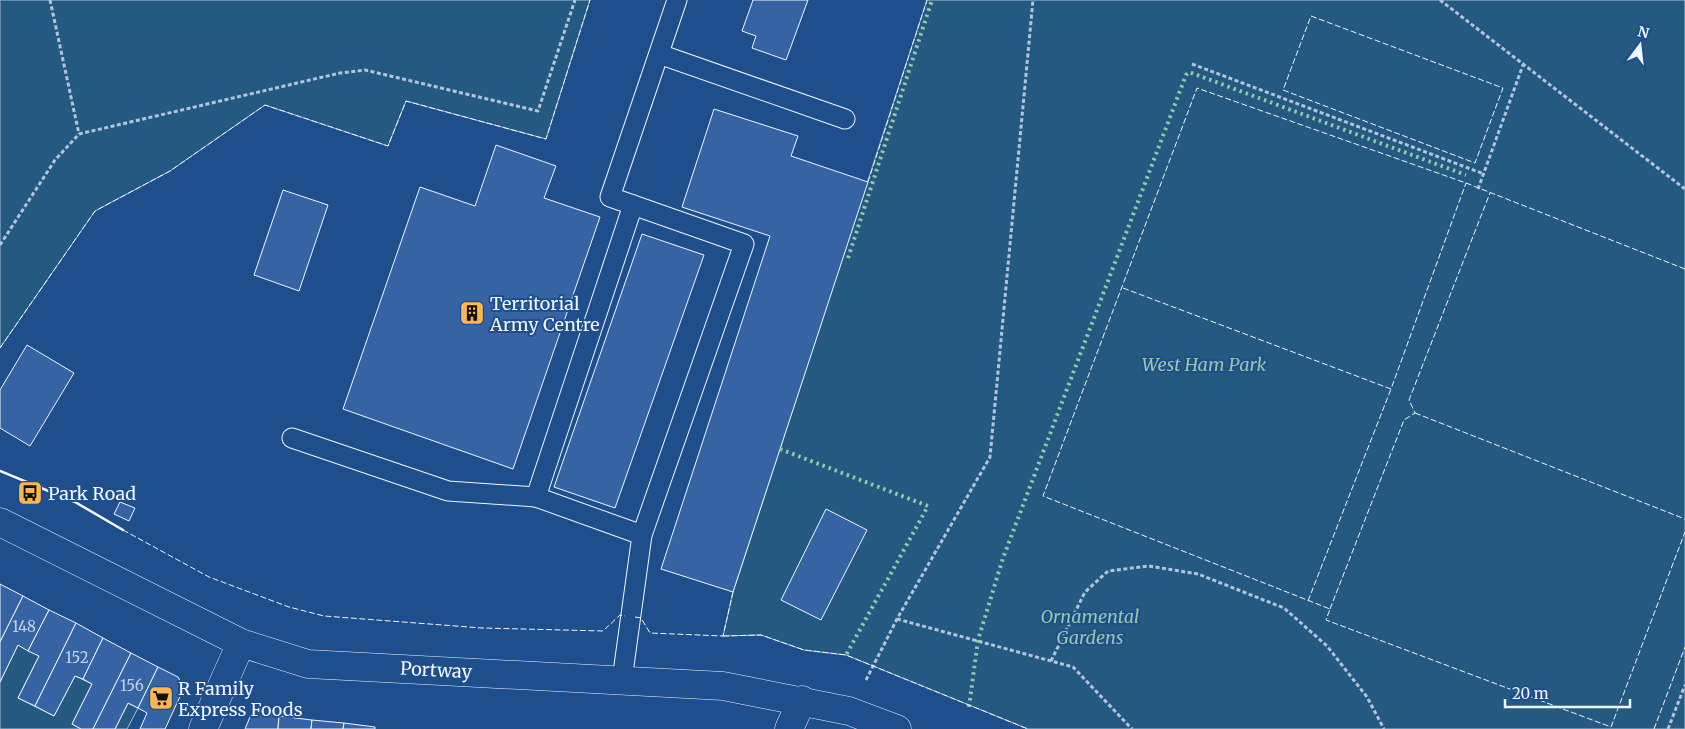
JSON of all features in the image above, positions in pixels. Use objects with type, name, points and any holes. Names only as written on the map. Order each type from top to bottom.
[{"type":"main road","name":"Portway","points":[[0,522],[241,643],[308,664],[723,686],[802,700],[849,711],[897,729]]},
{"type":"main road","points":[[203,729],[241,643]]},
{"type":"main road","points":[[789,729],[802,700]]},
{"type":"lane","points":[[622,680],[642,535],[744,244],[610,197],[677,0]]},
{"type":"lane","points":[[659,54],[845,119]]},
{"type":"lane","points":[[536,497],[633,205]]},
{"type":"lane","points":[[292,438],[448,492],[536,497],[642,535]]},
{"type":"path","points":[[50,0],[79,134]]},
{"type":"path","points":[[0,245],[55,160],[79,134],[340,73],[366,70],[538,111],[575,0]]},
{"type":"path","points":[[849,711],[897,619],[990,457],[1033,0]]},
{"type":"path","points":[[1440,0],[1685,189]]},
{"type":"path","points":[[1192,64],[1484,174]]},
{"type":"path","points":[[1478,188],[1523,65]]},
{"type":"path","points":[[1051,661],[1085,592],[1108,571],[1149,566],[1198,574],[1284,608],[1327,646],[1367,697],[1384,729]]},
{"type":"path","points":[[897,619],[1072,668],[1132,729]]},
{"type":"path","points":[[1668,729],[1685,685]]},
{"type":"green space","points":[[0,0],[590,0],[546,139],[406,101],[388,146],[265,105],[170,171],[95,211],[0,348]]},
{"type":"green space","name":"West Ham Park","points":[[927,0],[1685,0],[1685,729],[1028,729],[846,655],[804,650],[761,635],[723,636],[733,592]]},
{"type":"green space","points":[[18,645],[39,656],[18,698],[54,716],[75,676],[92,684],[72,724],[81,729],[0,729],[0,682]]},
{"type":"green space","points":[[128,703],[138,708],[127,729],[115,729]]},
{"type":"building","points":[[753,0],[808,0],[786,60],[752,48],[756,36],[742,31]]},
{"type":"building","points":[[714,109],[798,136],[791,156],[868,182],[733,592],[661,569],[770,236],[682,207]]},
{"type":"building","name":"Territorial Army Centre","points":[[496,145],[556,166],[544,198],[600,217],[513,469],[343,409],[420,187],[475,206]]},
{"type":"building","points":[[283,190],[328,205],[299,291],[254,275]]},
{"type":"building","points":[[642,234],[704,255],[615,508],[554,487]]},
{"type":"building","points":[[27,345],[74,373],[30,446],[0,428],[0,390]]},
{"type":"building","points":[[120,502],[135,508],[129,521],[114,514]]},
{"type":"building","points":[[826,509],[867,530],[821,620],[781,600]]},
{"type":"building","points":[[0,584],[23,596],[0,642]]},
{"type":"building","points":[[23,596],[49,610],[28,651],[18,645],[0,682],[0,642]]},
{"type":"building","points":[[49,610],[76,623],[35,706],[18,698],[39,656],[28,651]]},
{"type":"building","points":[[76,623],[103,638],[83,679],[75,676],[54,716],[35,706]]},
{"type":"building","points":[[103,638],[131,653],[93,729],[81,729],[72,724],[92,684],[83,679]]},
{"type":"building","points":[[131,653],[158,667],[138,708],[128,703],[115,729],[93,729]]},
{"type":"building","points":[[158,667],[178,677],[184,688],[165,729],[140,729],[147,713],[138,708]]},
{"type":"building","points":[[252,712],[279,716],[278,729],[245,729]]},
{"type":"building","points":[[279,716],[312,720],[311,729],[278,729]]},
{"type":"building","points":[[312,720],[344,723],[343,729],[311,729]]},
{"type":"building","points":[[344,723],[375,727],[375,729],[343,729]]},
{"type":"hedge","points":[[848,258],[932,0]]},
{"type":"hedge","points":[[969,707],[978,640],[1003,558],[1186,75],[1189,72],[1466,175]]},
{"type":"hedge","points":[[780,449],[928,506],[846,655]]},
{"type":"fence","points":[[0,348],[95,211],[170,171],[265,105],[388,146],[406,101],[546,139],[590,0]]},
{"type":"fence","points":[[868,182],[927,0]]},
{"type":"fence","points":[[1311,16],[1503,88],[1475,163],[1283,90],[1311,16]]},
{"type":"fence","points":[[1685,269],[1466,183],[1197,88],[1043,496],[1330,609],[1326,620],[1611,727],[1685,532]]},
{"type":"fence","points":[[1123,288],[1391,389],[1466,183]]},
{"type":"fence","points":[[1330,609],[1404,420],[1415,413],[1409,400],[1490,193]]},
{"type":"fence","points":[[1308,601],[1391,389]]},
{"type":"fence","points":[[1415,413],[1685,519]]},
{"type":"fence","points":[[123,530],[209,577],[289,607],[324,616],[482,628],[603,631],[620,615],[625,616]]},
{"type":"fence","points":[[635,617],[641,618],[650,633],[723,636],[733,592]]},
{"type":"fence","points":[[723,636],[761,635],[804,650],[846,655],[1028,729]]},
{"type":"fence","points":[[1654,729],[1685,647]]},
{"type":"wall","points":[[0,471],[75,502],[123,530]]},
{"type":"place","name":"Territorial Army Centre","points":[[472,313]]},
{"type":"place","name":"Park Road","points":[[30,493]]},
{"type":"place","name":"R Family Express Foods","points":[[161,698]]},
{"type":"park label","name":"Ornamental Gardens","points":[[1090,626]]}]
